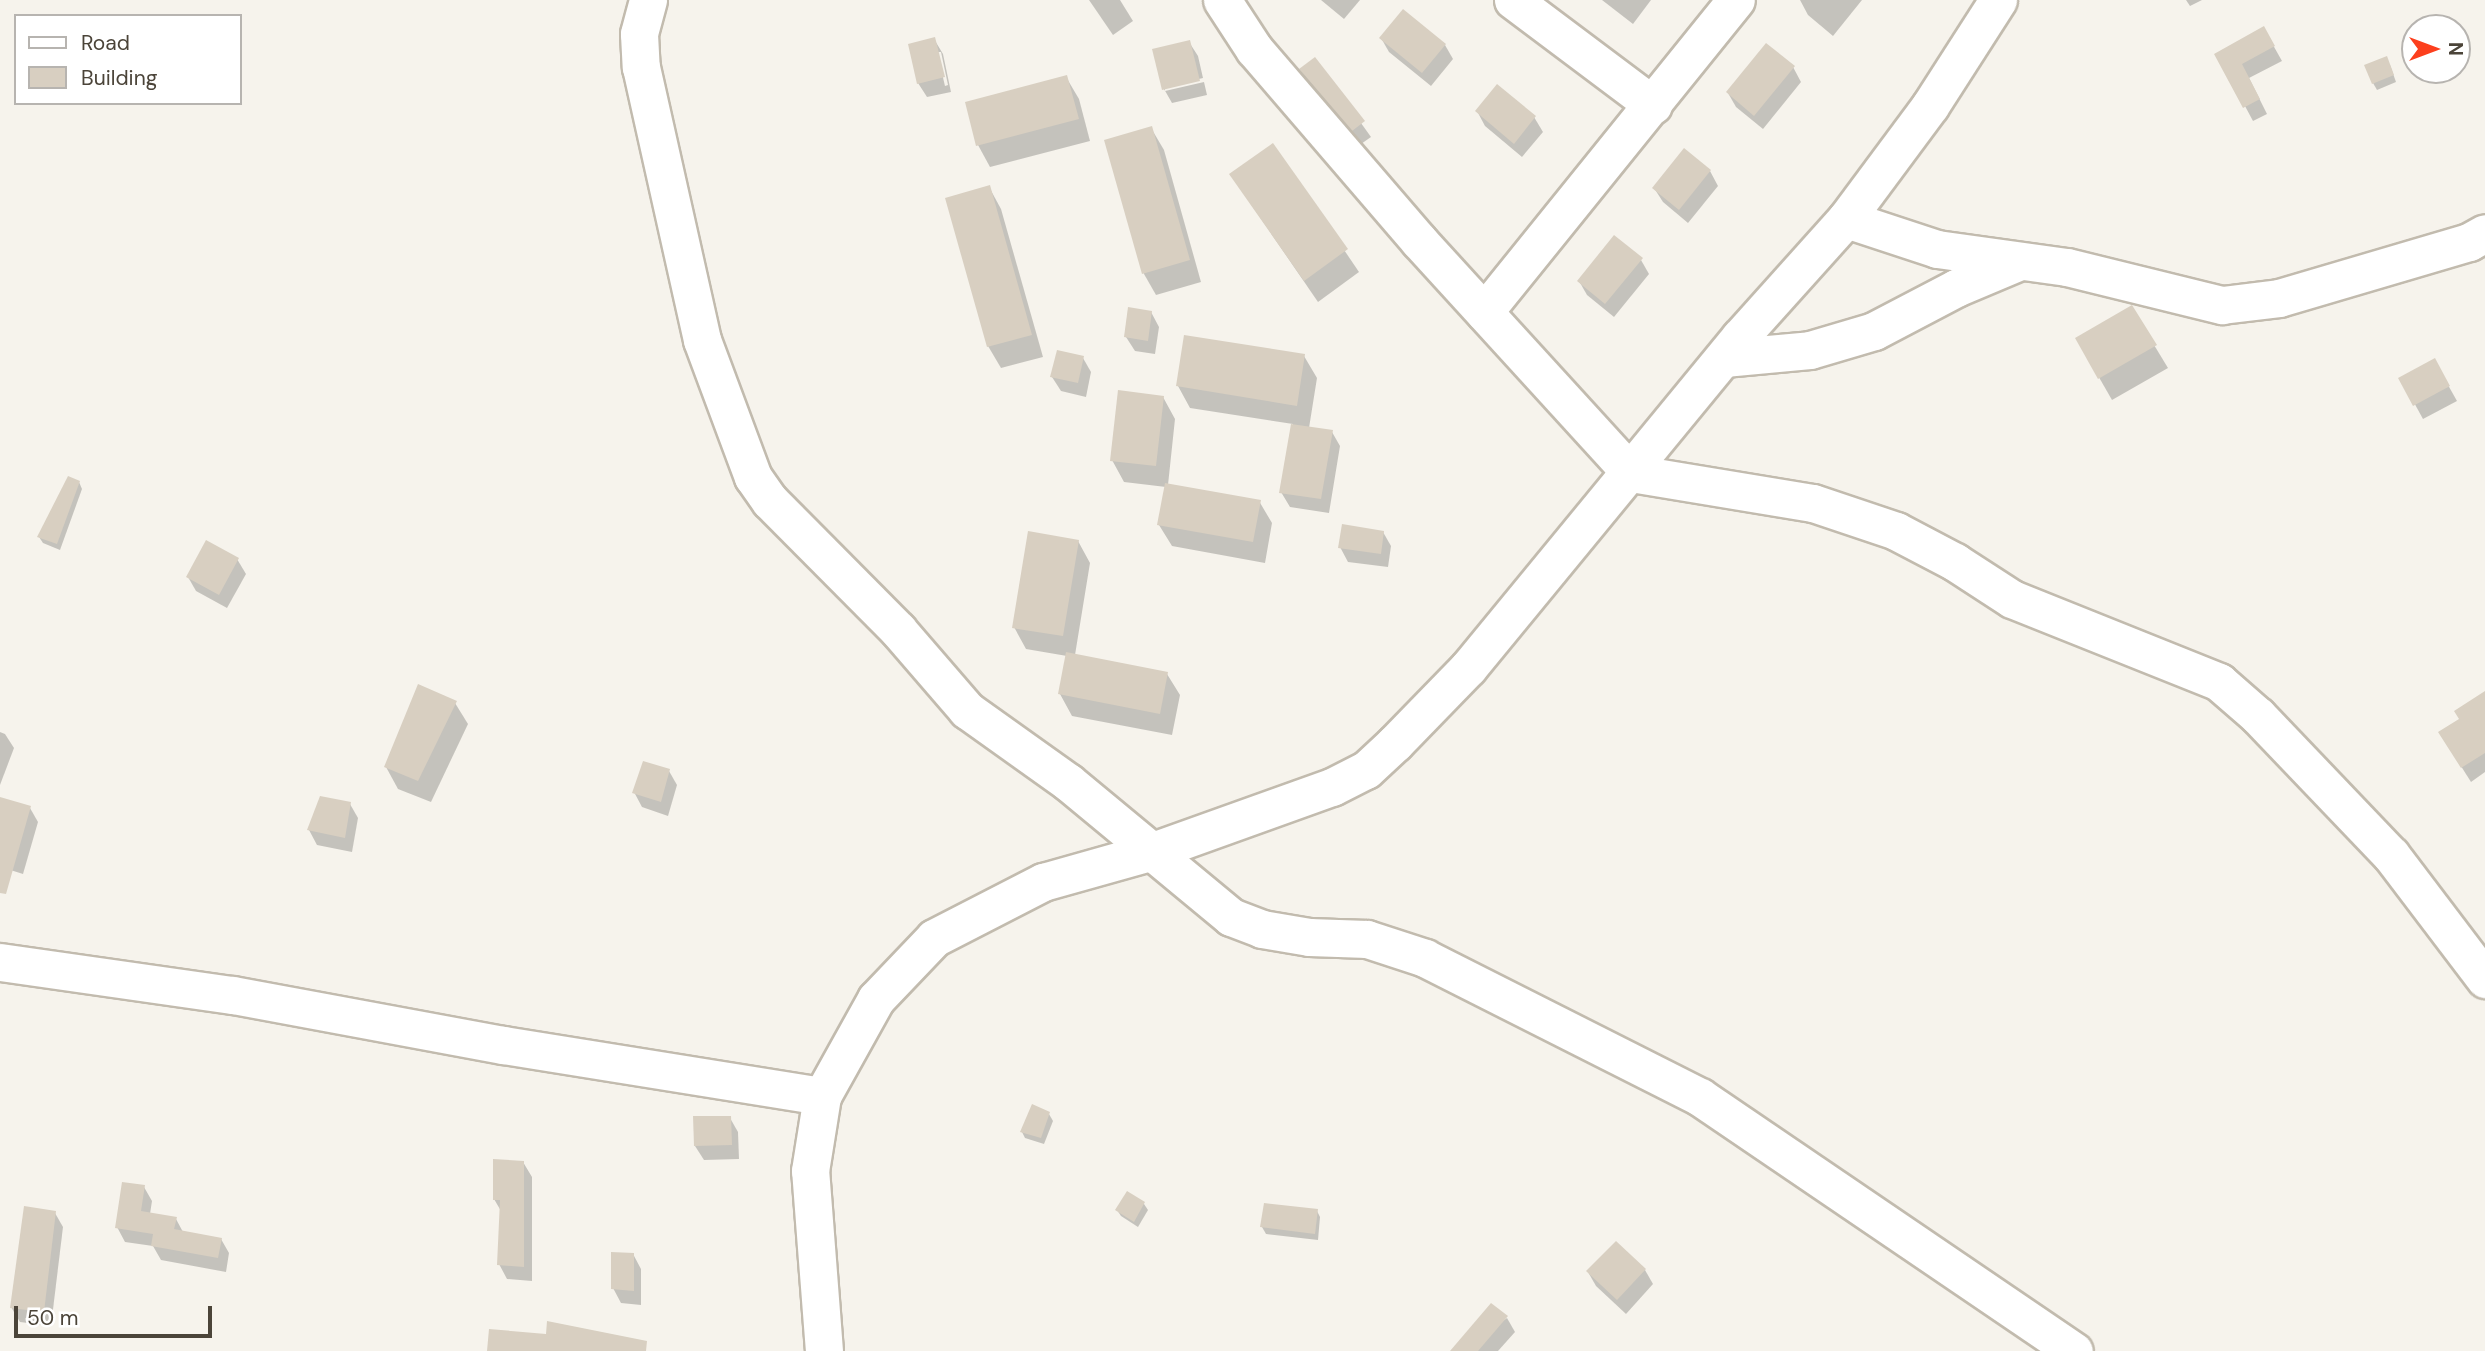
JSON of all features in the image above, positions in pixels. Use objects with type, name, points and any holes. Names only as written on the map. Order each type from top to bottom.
[{"type":"street","points":[[648,0],[639,34],[644,80],[702,340],[753,477],[771,501],[898,630],[967,710],[1068,782],[1231,917],[1262,929],[1309,937],[1367,939],[1425,958],[1700,1097],[2074,1351]]},
{"type":"street","points":[[1222,0],[1254,49],[1484,312],[1631,473],[1814,503],[1896,531],[1955,562],[2012,599],[2219,682],[2258,716],[2391,855],[2485,979]]},
{"type":"street","points":[[1513,0],[1653,105]]},
{"type":"street","points":[[1484,312],[1736,0]]},
{"type":"street","points":[[824,1351],[810,1171],[822,1096],[876,999],[934,938],[1043,882],[1153,850],[1332,787],[1366,770],[1468,668],[1724,358],[1846,219],[1930,106],[1998,0]]},
{"type":"street","points":[[1846,219],[1937,249],[2067,267],[2222,304],[2278,298],[2480,242]]},
{"type":"street","points":[[1724,358],[1810,349],[1874,331],[1956,288],[2021,261]]},
{"type":"street","points":[[0,962],[233,995],[503,1045],[822,1096]]},
{"type":"building","points":[[1403,9],[1446,44],[1422,73],[1379,38]]},
{"type":"building","points":[[2264,26],[2275,46],[2242,64],[2260,99],[2243,108],[2214,54]]},
{"type":"building","points":[[935,37],[945,77],[917,84],[908,44]]},
{"type":"building","points":[[1190,40],[1200,81],[1162,90],[1152,49]]},
{"type":"building","points":[[1766,43],[1795,66],[1754,116],[1726,92]]},
{"type":"building","points":[[2387,56],[2394,75],[2372,84],[2364,65]]},
{"type":"building","points":[[1315,57],[1365,121],[1352,131],[1299,69]]},
{"type":"building","points":[[1067,75],[1079,119],[976,146],[965,102]]},
{"type":"building","points":[[1497,84],[1536,116],[1514,144],[1475,111]]},
{"type":"building","points":[[1152,126],[1190,260],[1142,274],[1104,140]]},
{"type":"building","points":[[1273,143],[1348,249],[1304,281],[1229,174]]},
{"type":"building","points":[[1684,148],[1711,170],[1679,210],[1652,188]]},
{"type":"building","points":[[990,185],[1032,335],[987,347],[945,198]]},
{"type":"building","points":[[1614,235],[1643,258],[1605,304],[1577,281]]},
{"type":"building","points":[[2132,305],[2157,345],[2098,379],[2075,338]]},
{"type":"building","points":[[1128,307],[1152,311],[1148,341],[1124,337]]},
{"type":"building","points":[[1184,335],[1305,354],[1297,406],[1176,386]]},
{"type":"building","points":[[1057,350],[1084,356],[1078,383],[1050,377]]},
{"type":"building","points":[[2435,358],[2450,386],[2413,406],[2398,378]]},
{"type":"building","points":[[1118,390],[1164,396],[1156,466],[1110,461]]},
{"type":"building","points":[[1291,424],[1333,430],[1321,499],[1279,493]]},
{"type":"building","points":[[68,476],[80,481],[57,544],[37,537]]},
{"type":"building","points":[[1165,483],[1261,500],[1253,542],[1157,525]]},
{"type":"building","points":[[1342,524],[1384,531],[1381,554],[1338,548]]},
{"type":"building","points":[[1028,531],[1079,540],[1063,636],[1012,628]]},
{"type":"building","points":[[206,540],[239,558],[219,595],[186,577]]},
{"type":"building","points":[[1066,652],[1168,672],[1160,714],[1058,694]]},
{"type":"building","points":[[418,684],[457,701],[418,781],[384,767]]},
{"type":"building","points":[[2485,691],[2485,753],[2461,768],[2438,732],[2459,719],[2454,711]]},
{"type":"building","points":[[643,761],[670,769],[661,802],[632,793]]},
{"type":"building","points":[[320,796],[351,802],[345,838],[307,830]]},
{"type":"building","points":[[0,797],[31,806],[6,894],[0,893]]},
{"type":"building","points":[[1032,1104],[1050,1112],[1041,1138],[1020,1132]]},
{"type":"building","points":[[693,1116],[731,1116],[732,1145],[694,1146]]},
{"type":"building","points":[[493,1159],[524,1161],[524,1267],[497,1265],[500,1200],[493,1200]]},
{"type":"building","points":[[122,1182],[145,1185],[141,1211],[177,1217],[174,1229],[222,1238],[218,1258],[151,1246],[153,1234],[115,1228]]},
{"type":"building","points":[[1127,1191],[1145,1202],[1134,1222],[1115,1210]]},
{"type":"building","points":[[1264,1203],[1318,1209],[1315,1234],[1260,1227]]},
{"type":"building","points":[[24,1206],[56,1211],[44,1312],[10,1308]]},
{"type":"building","points":[[1616,1241],[1646,1269],[1617,1300],[1586,1271]]},
{"type":"building","points":[[611,1252],[634,1253],[634,1291],[611,1289]]},
{"type":"building","points":[[1491,1303],[1508,1316],[1478,1351],[1450,1351]]},
{"type":"building","points":[[547,1321],[647,1341],[646,1351],[487,1351],[489,1329],[546,1334]]}]
